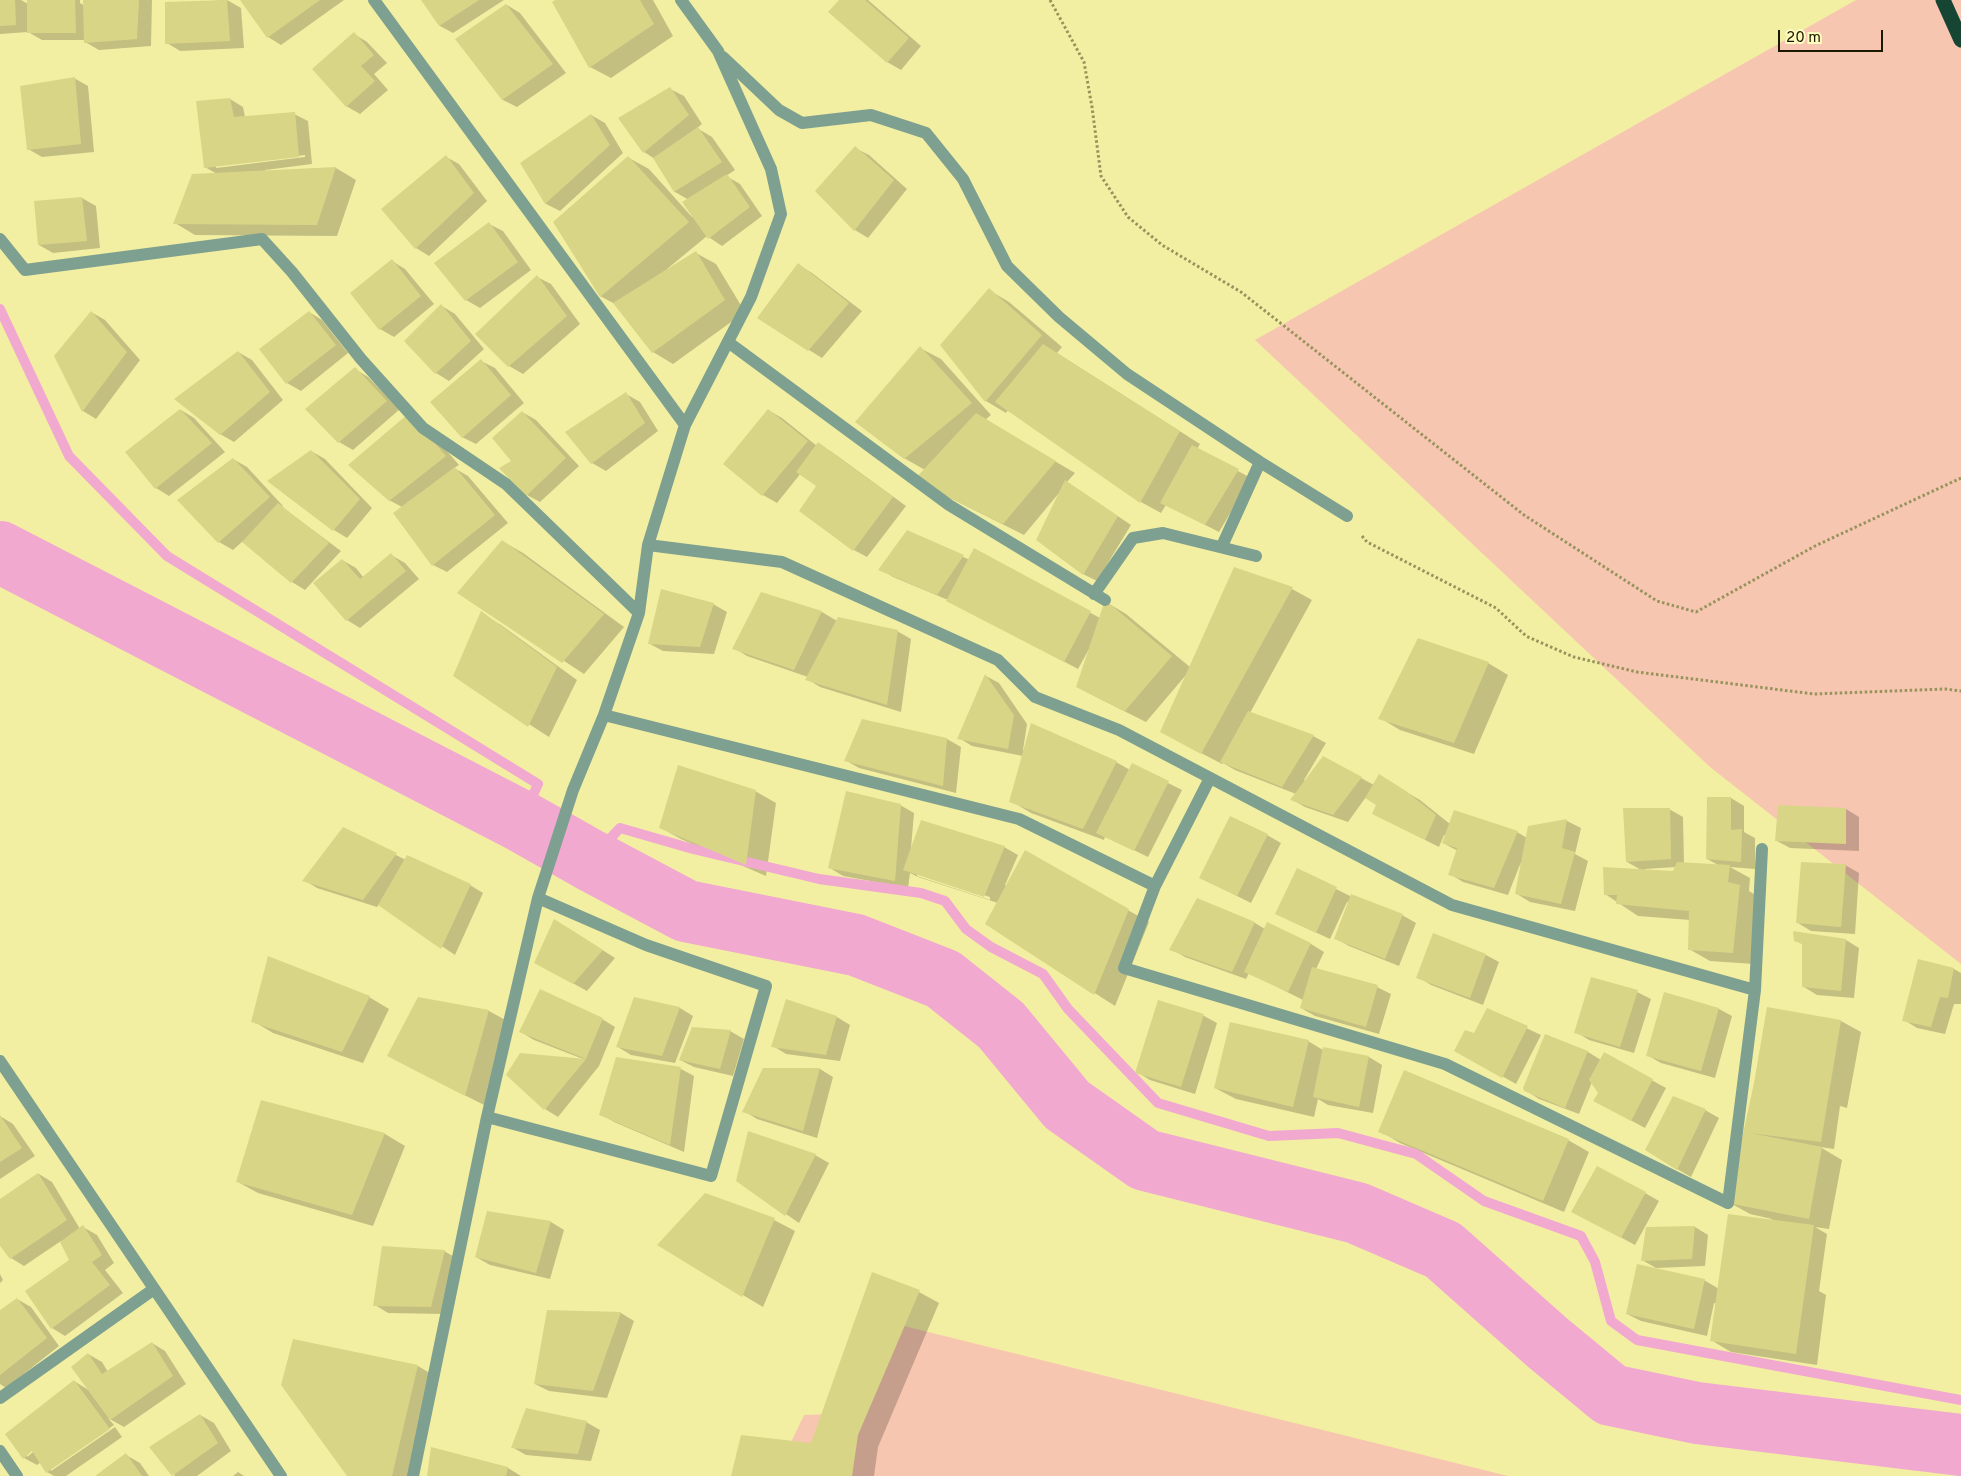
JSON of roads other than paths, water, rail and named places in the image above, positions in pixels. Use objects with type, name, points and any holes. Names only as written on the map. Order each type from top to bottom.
[{"type":"highway","points":[[1943,0],[1961,40]]},
{"type":"street","points":[[374,0],[686,425]]},
{"type":"street","points":[[681,0],[718,51],[779,110],[802,123],[871,115],[926,133],[963,179],[1007,266],[1059,317],[1128,374],[1260,462],[1347,516]]},
{"type":"street","points":[[413,1476],[487,1117],[539,894],[572,790],[604,714],[639,613],[648,545],[686,425],[751,297],[781,214],[771,168],[718,51]]},
{"type":"street","points":[[0,239],[24,270],[262,239],[292,272],[362,359],[422,428],[506,484],[639,613]]},
{"type":"street","points":[[728,342],[948,505],[1100,597],[1133,538],[1164,533],[1256,556]]},
{"type":"street","points":[[1222,546],[1260,462]]},
{"type":"street","points":[[648,545],[782,562],[998,660],[1035,698],[1119,730],[1452,905],[1755,990]]},
{"type":"street","points":[[604,714],[1019,819],[1155,886]]},
{"type":"street","points":[[1210,778],[1155,886],[1124,968],[1445,1064],[1728,1203],[1755,990],[1762,848]]},
{"type":"street","points":[[487,1117],[711,1176],[766,986],[646,945],[539,894]]},
{"type":"street","points":[[0,1061],[281,1476]]},
{"type":"street","points":[[0,1398],[154,1289]]},
{"type":"street","points":[[0,1451],[17,1476]]},
{"type":"waterway","points":[[0,309],[69,456],[167,556],[538,784],[521,821]]},
{"type":"waterway","points":[[0,552],[521,821],[686,911],[856,945],[943,979],[1001,1025],[1067,1105],[1145,1160],[1357,1213],[1443,1250],[1548,1343],[1611,1395],[1697,1413],[1961,1445]]},
{"type":"waterway","points":[[590,860],[620,828],[693,849],[819,879],[921,893],[945,901],[966,929],[991,947],[1043,974],[1068,1009],[1158,1103],[1269,1136],[1338,1133],[1416,1154],[1484,1201],[1581,1236],[1595,1262],[1611,1321],[1637,1340],[1961,1400]]}]
